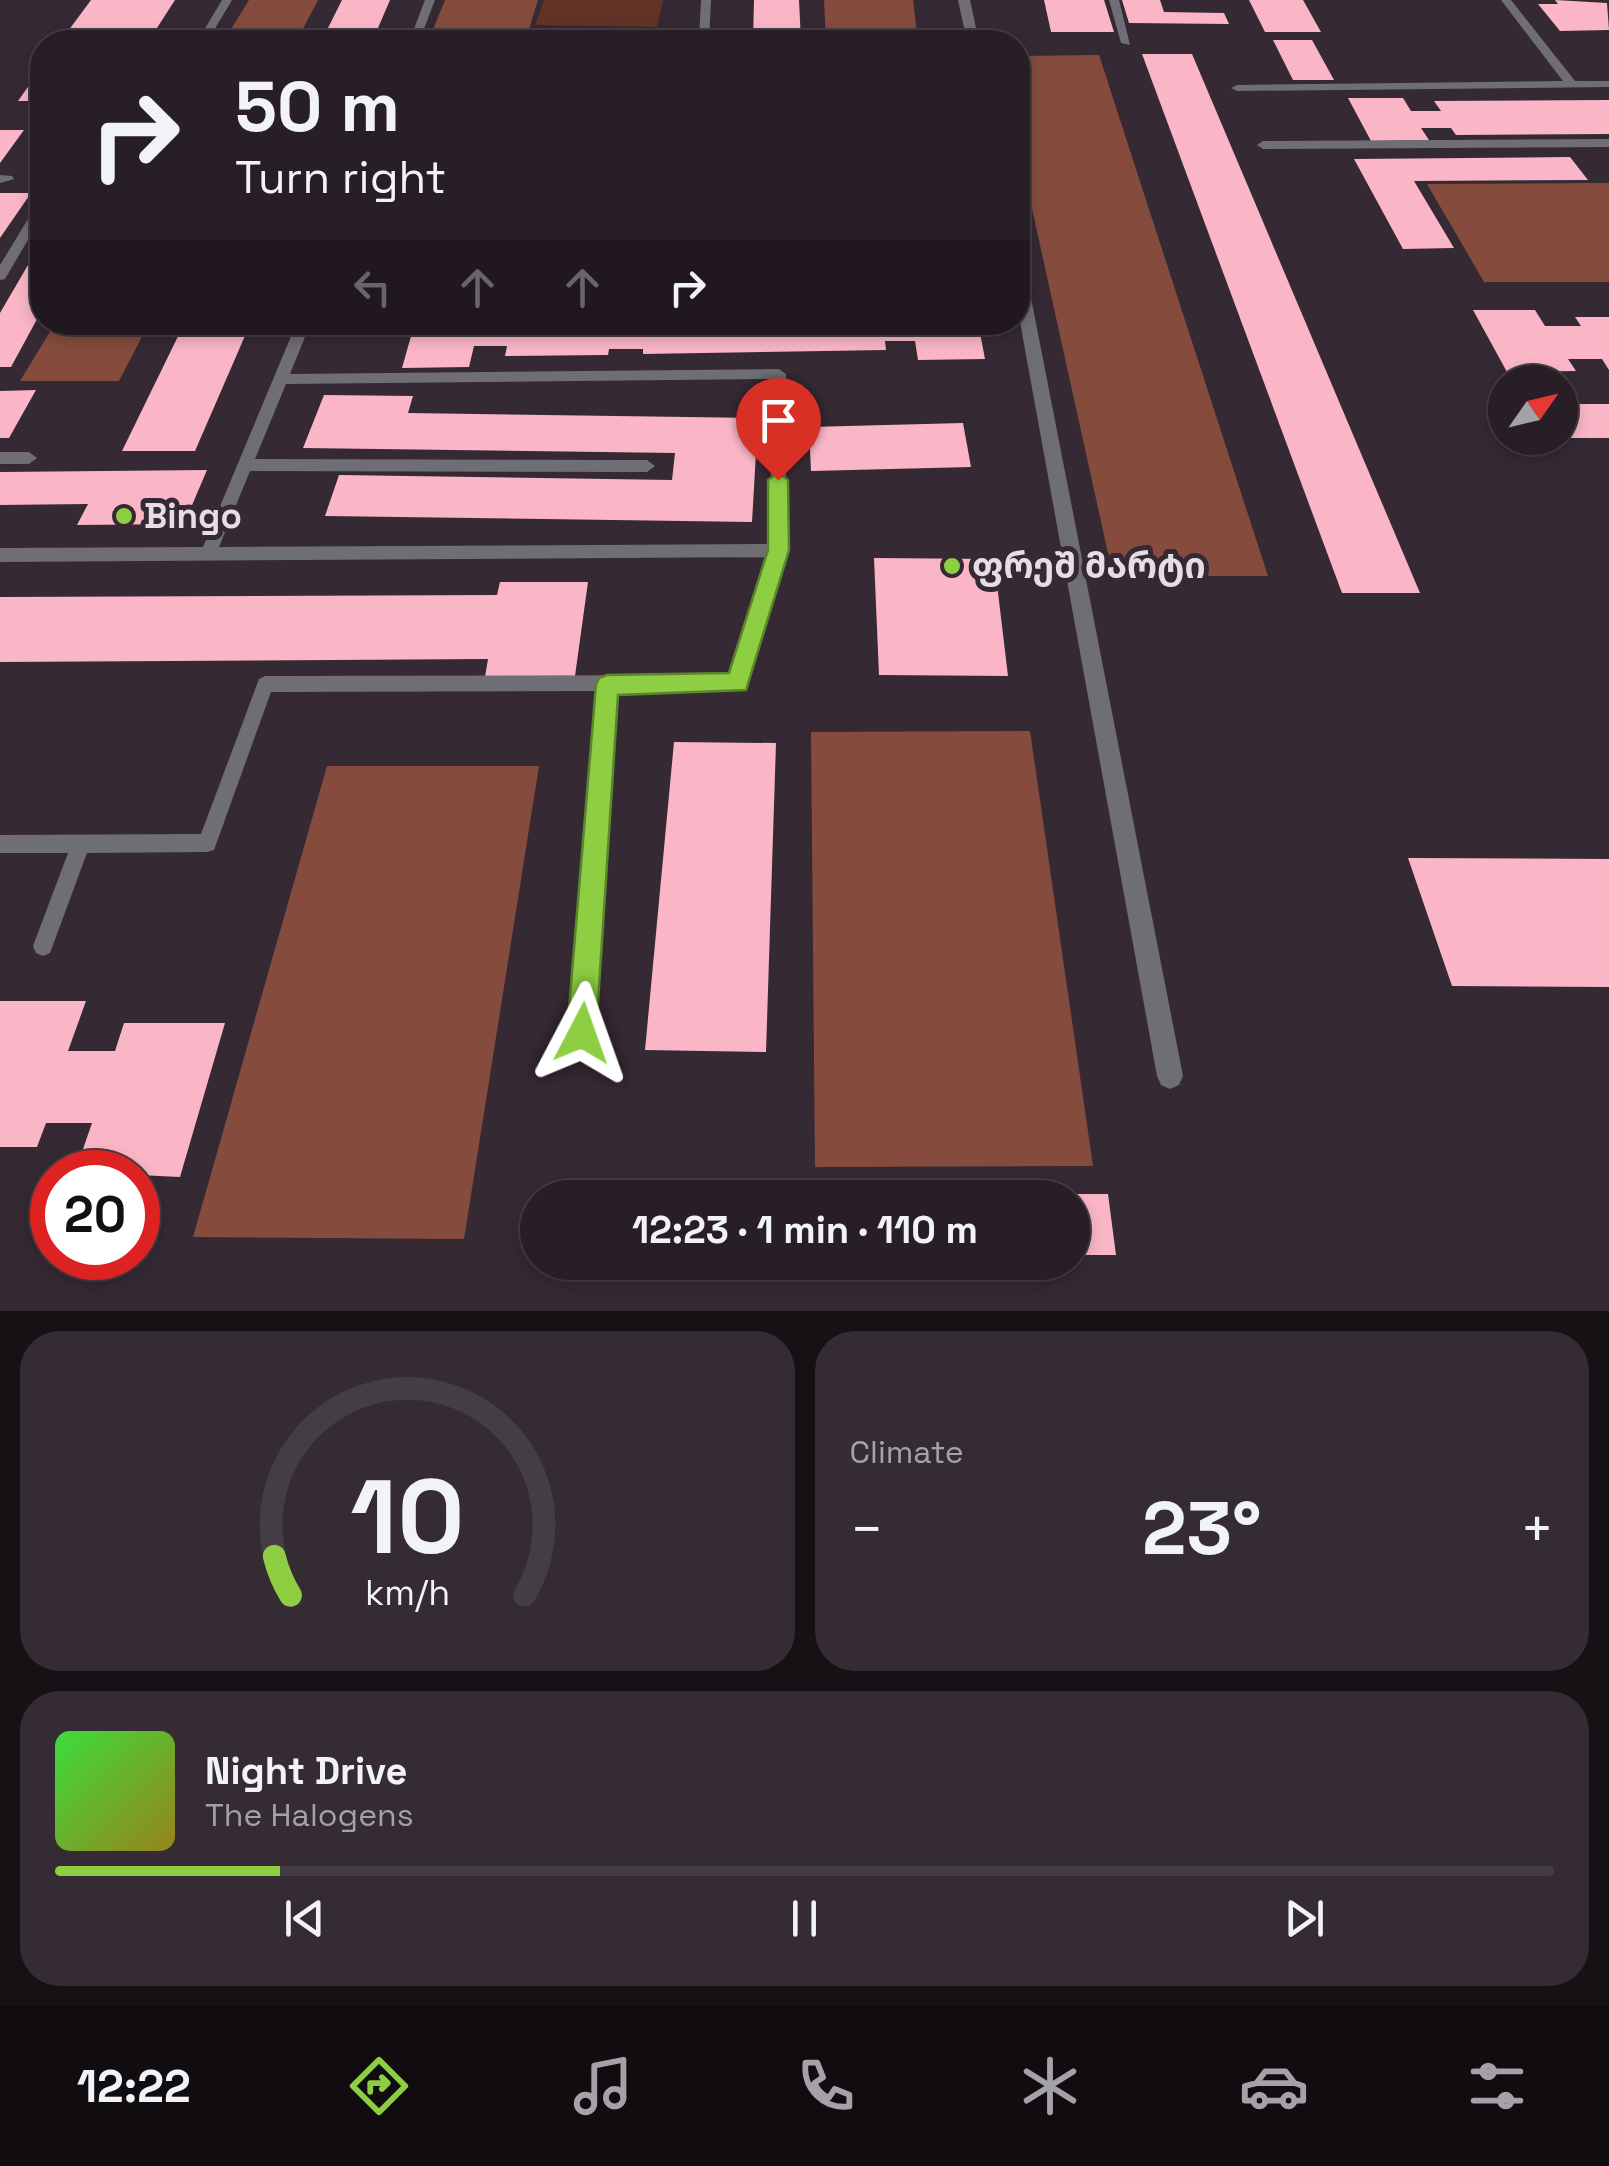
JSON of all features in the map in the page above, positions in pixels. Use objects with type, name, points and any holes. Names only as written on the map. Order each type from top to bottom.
[{"type":"street","points":[[964,0],[970,30]]},
{"type":"street","points":[[1030,335],[1170,1076]]},
{"type":"lane","points":[[209,30],[227,0]]},
{"type":"lane","points":[[419,30],[430,0]]},
{"type":"lane","points":[[705,30],[706,0]]},
{"type":"lane","points":[[1114,0],[1126,42]]},
{"type":"lane","points":[[1506,0],[1572,85]]},
{"type":"lane","points":[[1237,88],[1609,84]]},
{"type":"lane","points":[[1263,144],[1609,144]]},
{"type":"lane","points":[[0,276],[30,226]]},
{"type":"lane","points":[[208,554],[299,335]]},
{"type":"lane","points":[[0,844],[207,843],[265,684],[738,683],[778,550],[778,374],[280,380]]},
{"type":"lane","points":[[0,458],[29,458]]},
{"type":"lane","points":[[245,464],[647,466]]},
{"type":"lane","points":[[0,556],[778,550]]},
{"type":"lane","points":[[582,1033],[607,685]]},
{"type":"lane","points":[[43,946],[82,844]]},
{"type":"shaded area","points":[[249,0],[318,0],[302,30],[230,30]]},
{"type":"shaded area","points":[[445,0],[538,0],[529,30],[433,30]]},
{"type":"shaded area","points":[[544,0],[663,0],[657,27],[535,25]]},
{"type":"shaded area","points":[[824,0],[913,0],[917,30],[825,30]]},
{"type":"shaded area","points":[[1099,55],[1268,576],[1113,576],[1030,199],[1030,56]]},
{"type":"shaded area","points":[[1609,183],[1609,282],[1484,282],[1427,184]]},
{"type":"shaded area","points":[[48,335],[143,335],[119,381],[20,381]]},
{"type":"shaded area","points":[[1030,731],[1093,1166],[815,1167],[811,732]]},
{"type":"shaded area","points":[[327,766],[539,766],[464,1239],[193,1237]]},
{"type":"building","points":[[91,0],[175,0],[156,30],[69,30]]},
{"type":"building","points":[[342,0],[390,0],[377,30],[327,30]]},
{"type":"building","points":[[754,0],[799,0],[800,30],[753,30]]},
{"type":"building","points":[[1044,0],[1104,0],[1114,32],[1051,32]]},
{"type":"building","points":[[1122,0],[1160,0],[1164,12],[1224,13],[1229,24],[1129,23]]},
{"type":"building","points":[[1249,0],[1303,0],[1321,32],[1265,32]]},
{"type":"building","points":[[1555,0],[1607,3],[1609,30],[1560,31],[1538,4],[1558,4]]},
{"type":"building","points":[[1273,40],[1312,40],[1334,80],[1293,80]]},
{"type":"building","points":[[1142,54],[1192,54],[1420,593],[1342,593]]},
{"type":"building","points":[[30,84],[30,101],[18,101]]},
{"type":"building","points":[[1348,98],[1403,98],[1411,111],[1441,111],[1434,101],[1609,100],[1609,134],[1456,135],[1451,128],[1421,128],[1429,140],[1371,141]]},
{"type":"building","points":[[0,130],[24,130],[0,163]]},
{"type":"building","points":[[1570,157],[1588,180],[1414,181],[1454,248],[1403,249],[1354,159]]},
{"type":"building","points":[[0,193],[30,193],[30,194],[0,238]]},
{"type":"building","points":[[30,262],[30,332],[11,367],[0,367],[0,313]]},
{"type":"building","points":[[1473,310],[1535,310],[1545,326],[1581,326],[1575,317],[1609,317],[1609,370],[1602,359],[1568,359],[1572,365],[1503,365]]},
{"type":"building","points":[[179,335],[245,335],[195,451],[122,451]]},
{"type":"building","points":[[411,335],[980,335],[985,359],[918,360],[915,341],[885,341],[886,350],[643,354],[643,349],[609,349],[608,355],[505,356],[507,346],[474,346],[469,367],[402,368]]},
{"type":"building","points":[[36,390],[9,438],[0,438],[0,391]]},
{"type":"building","points":[[324,395],[413,396],[408,413],[758,418],[752,522],[325,516],[339,475],[672,480],[675,453],[303,448]]},
{"type":"building","points":[[1578,404],[1609,404],[1609,438],[1578,438]]},
{"type":"building","points":[[963,423],[971,467],[811,471],[809,427]]},
{"type":"building","points":[[207,470],[184,524],[77,525],[88,504],[0,505],[0,472]]},
{"type":"building","points":[[874,558],[994,559],[1008,676],[879,675]]},
{"type":"building","points":[[500,582],[588,582],[575,676],[485,677],[488,659],[0,662],[0,597],[497,595]]},
{"type":"building","points":[[674,742],[776,743],[766,1052],[645,1050]]},
{"type":"building","points":[[1408,858],[1609,859],[1609,987],[1452,986]]},
{"type":"building","points":[[0,1001],[86,1001],[68,1051],[115,1051],[124,1023],[225,1023],[180,1177],[160,1176],[160,1150],[83,1150],[92,1123],[46,1123],[37,1147],[0,1147]]},
{"type":"building","points":[[1090,1194],[1108,1194],[1116,1255],[1090,1255]]},
{"type":"place","name":"Bingo","points":[[124,516]]},
{"type":"place","name":"ფრეშ მარტი","points":[[952,566]]},
{"type":"route","points":[[582,1033],[607,685],[738,683],[778,550],[778,480]]}]
